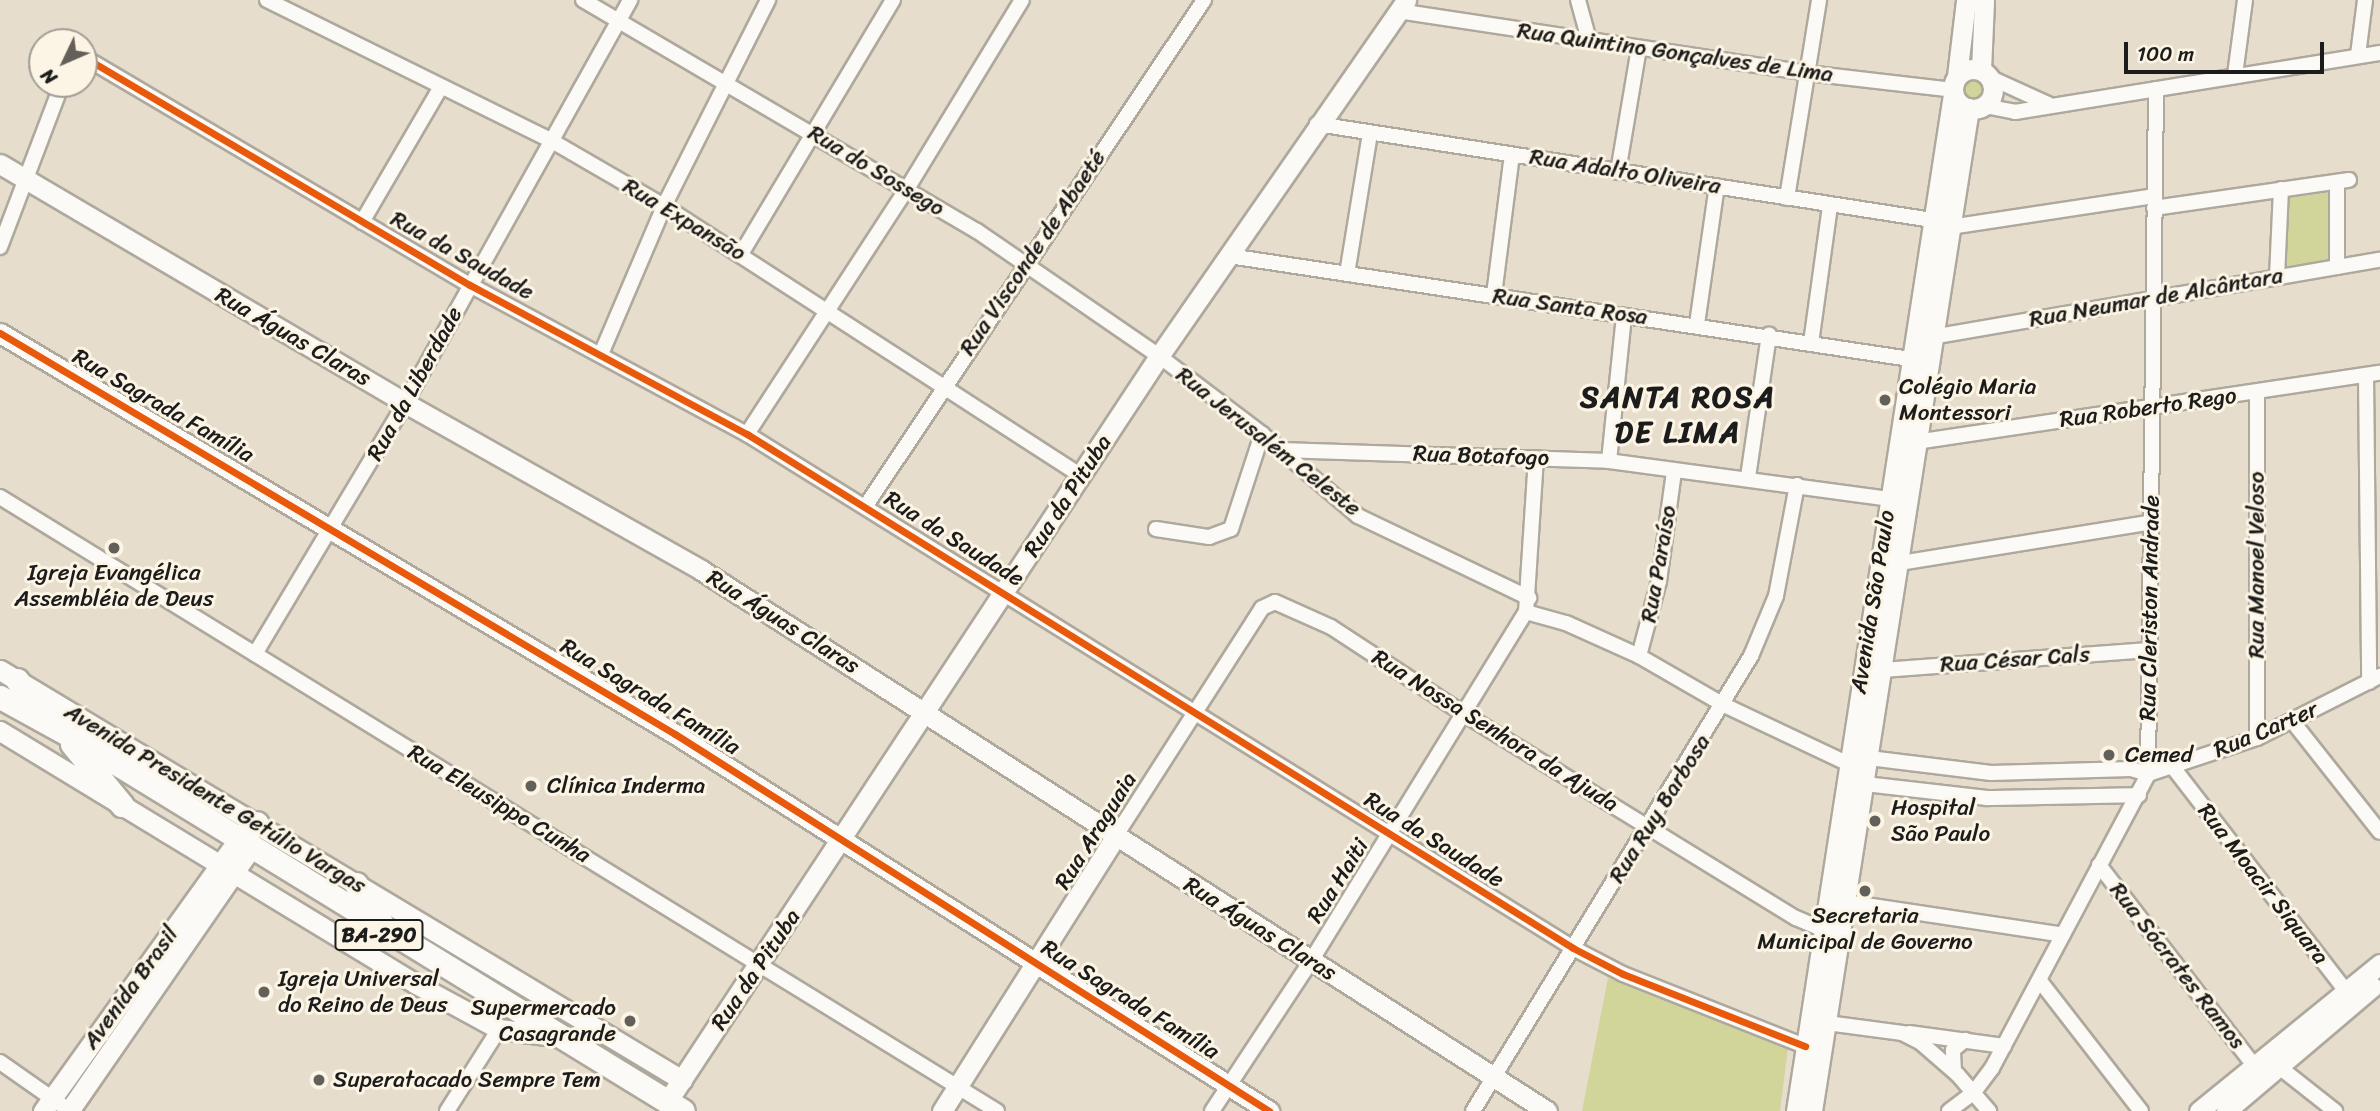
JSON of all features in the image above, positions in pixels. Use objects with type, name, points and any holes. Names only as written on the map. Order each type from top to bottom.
[{"type":"main road","points":[[9,675],[50,727]]},
{"type":"main road","name":"Avenida Presidente Getúlio Vargas","points":[[0,698],[545,1035],[672,1108]]},
{"type":"main road","name":"Avenida Presidente Getúlio Vargas","points":[[50,727],[72,744],[386,930],[672,1108]]},
{"type":"main road","points":[[72,744],[122,805]]},
{"type":"main road","points":[[243,847],[257,823]]},
{"type":"main road","points":[[356,884],[386,930]]},
{"type":"street","name":"Rua Expansão","points":[[267,0],[552,141],[664,206],[1081,476]]},
{"type":"street","name":"Rua do Sossego","points":[[583,0],[907,189],[1024,263],[1159,356]]},
{"type":"street","name":"Rua da Liberdade","points":[[255,654],[405,403],[629,0]]},
{"type":"street","points":[[601,354],[664,206],[768,0]]},
{"type":"street","points":[[741,254],[893,0]]},
{"type":"street","points":[[747,434],[907,189],[1022,0]]},
{"type":"street","name":"Rua Visconde de Abaeté","points":[[865,507],[1024,263],[1204,0]]},
{"type":"street","points":[[1578,0],[1589,40]]},
{"type":"street","points":[[1787,198],[1819,0]]},
{"type":"street","name":"Avenida São Paulo","points":[[1812,1111],[1900,563],[1932,337],[1954,87],[1966,0]]},
{"type":"street","name":"Avenida São Paulo","points":[[1796,1111],[1910,359],[1941,224],[1977,107],[1994,94],[1986,74],[1984,0]]},
{"type":"street","points":[[2235,75],[2245,0]]},
{"type":"street","points":[[2358,55],[2365,0]]},
{"type":"street","name":"Rua Quintino Gonçalves de Lima","points":[[1402,5],[1589,40],[1807,73],[1954,87]]},
{"type":"street","name":"Rua da Pituba","points":[[672,1108],[682,1080],[1159,356],[1317,124],[1402,5]]},
{"type":"street","points":[[1618,172],[1639,48]]},
{"type":"street","points":[[2048,104],[1972,68],[1954,87],[1977,107],[2015,112],[2048,104],[2380,53]]},
{"type":"street","name":"Rua da Saudade","points":[[98,65],[470,285],[747,434],[1195,712],[1389,836],[1573,948],[1623,974],[1805,1046]]},
{"type":"street","points":[[362,222],[441,87]]},
{"type":"street","name":"Rua Cleriston Andrade","points":[[1949,1111],[1975,1092],[2004,1046],[2148,774],[2156,89]]},
{"type":"street","points":[[0,247],[57,98]]},
{"type":"street","name":"Rua Adalto Oliveira","points":[[1317,124],[1941,224],[2343,181],[2337,267]]},
{"type":"street","points":[[1347,274],[1370,134]]},
{"type":"street","points":[[1494,295],[1511,155]]},
{"type":"street","name":"Rua Águas Claras","points":[[0,164],[405,403],[701,570],[1547,1111]]},
{"type":"street","points":[[1697,324],[1717,186]]},
{"type":"street","points":[[2277,277],[2281,189]]},
{"type":"street","points":[[1811,344],[1830,206]]},
{"type":"street","name":"Rua Santa Rosa","points":[[1229,256],[1624,316],[1697,324],[1910,359]]},
{"type":"street","name":"Rua Neumar de Alcântara","points":[[1932,337],[2154,302],[2277,277],[2380,260]]},
{"type":"street","points":[[1609,461],[1624,316]]},
{"type":"street","name":"Rua Sagrada Família","points":[[0,333],[333,527],[842,838],[1269,1111]]},
{"type":"street","points":[[1748,477],[1769,335]]},
{"type":"street","name":"Rua Jerusalém Celeste","points":[[1159,356],[1282,450],[1358,516],[1566,624],[1639,656],[1724,705],[1849,764]]},
{"type":"street","points":[[2373,374],[2374,679]]},
{"type":"street","name":"Rua Roberto Rego","points":[[1916,442],[2373,374]]},
{"type":"street","name":"Rua Manoel Veloso","points":[[2257,391],[2257,738]]},
{"type":"street","points":[[1156,529],[1209,537],[1231,528],[1262,434]]},
{"type":"street","name":"Rua Botafogo","points":[[1282,450],[1609,461],[1674,471],[1748,477],[1889,499]]},
{"type":"street","points":[[1528,605],[1536,458]]},
{"type":"street","name":"Rua Paraíso","points":[[1639,656],[1659,581],[1674,471]]},
{"type":"street","name":"Rua Ruy Barbosa","points":[[1473,1111],[1724,705],[1776,596],[1797,485]]},
{"type":"street","name":"Rua Eleusippo Cunha","points":[[0,497],[760,963],[996,1111]]},
{"type":"street","points":[[1900,563],[2152,522]]},
{"type":"street","name":"Rua Araguaia","points":[[942,1111],[1262,608],[1272,602]]},
{"type":"street","name":"Rua Nossa Senhora da Ajuda","points":[[1272,602],[1331,627],[1464,714],[1796,918],[1824,930]]},
{"type":"street","name":"Rua Haiti","points":[[1212,1111],[1311,961],[1528,605]]},
{"type":"street","name":"Rua César Cals","points":[[1883,670],[2148,650]]},
{"type":"street","name":"Avenida Presidente Getúlio Vargas","points":[[9,675],[682,1080]]},
{"type":"street","name":"Rua Carter","points":[[2148,774],[2257,738],[2374,679]]},
{"type":"street","points":[[2293,722],[2380,832]]},
{"type":"street","name":"Avenida Presidente Getúlio Vargas","points":[[0,731],[499,1030],[545,1035]]},
{"type":"street","points":[[1869,758],[1991,773],[2131,769],[2148,774]]},
{"type":"street","name":"Rua Moacir Siquara","points":[[2172,766],[2350,996]]},
{"type":"street","points":[[1987,797],[1991,773]]},
{"type":"street","points":[[1865,784],[1987,797],[2139,795]]},
{"type":"street","points":[[227,869],[243,847]]},
{"type":"street","name":"Rua Sócrates Ramos","points":[[2099,865],[2255,1067]]},
{"type":"street","name":"Avenida Brasil","points":[[47,1105],[227,869]]},
{"type":"street","name":"Avenida Brasil","points":[[69,1111],[227,869]]},
{"type":"street","points":[[1846,902],[2063,935]]},
{"type":"street","points":[[2226,1111],[2278,1066],[2380,964]]},
{"type":"street","points":[[2040,981],[2141,1111]]},
{"type":"street","points":[[2199,1111],[2350,996],[2380,981]]},
{"type":"street","points":[[1827,1023],[2004,1046]]},
{"type":"street","points":[[447,1111],[499,1030]]},
{"type":"street","points":[[1902,1033],[1920,1042],[1954,1071],[1989,1111]]},
{"type":"street","points":[[1954,1071],[1953,1050],[1965,1040]]},
{"type":"street","points":[[0,1062],[47,1105],[69,1111]]},
{"type":"street","points":[[2278,1066],[2334,1111]]},
{"type":"green space","points":[[1974,71],[1986,77],[1992,89],[1986,101],[1974,107],[1962,101],[1956,89],[1962,77]]},
{"type":"green space","points":[[2332,192],[2330,261],[2285,266],[2287,198]]},
{"type":"green space","points":[[1608,978],[1788,1048],[1780,1111],[1582,1111]]},
{"type":"cycle path","points":[[98,65],[470,285],[747,434],[1573,948],[1623,974],[1805,1046]]},
{"type":"cycle path","points":[[0,333],[675,734],[1269,1111]]},
{"type":"place","name":"Colégio Maria Montessori","points":[[1885,400]]},
{"type":"place","name":"Igreja Evangélica Assembléia de Deus","points":[[114,548]]},
{"type":"place","name":"Cemed","points":[[2109,755]]},
{"type":"place","name":"Clínica Inderma","points":[[531,786]]},
{"type":"place","name":"Hospital São Paulo","points":[[1875,821]]},
{"type":"place","name":"Secretaria Municipal de Governo","points":[[1865,891]]},
{"type":"place","name":"Igreja Universal do Reino de Deus","points":[[264,992]]},
{"type":"place","name":"Supermercado Casagrande","points":[[630,1021]]},
{"type":"place","name":"Superatacado Sempre Tem","points":[[319,1080]]},
{"type":"district","name":"SANTA ROSA DE LIMA","points":[[1678,414]]}]
